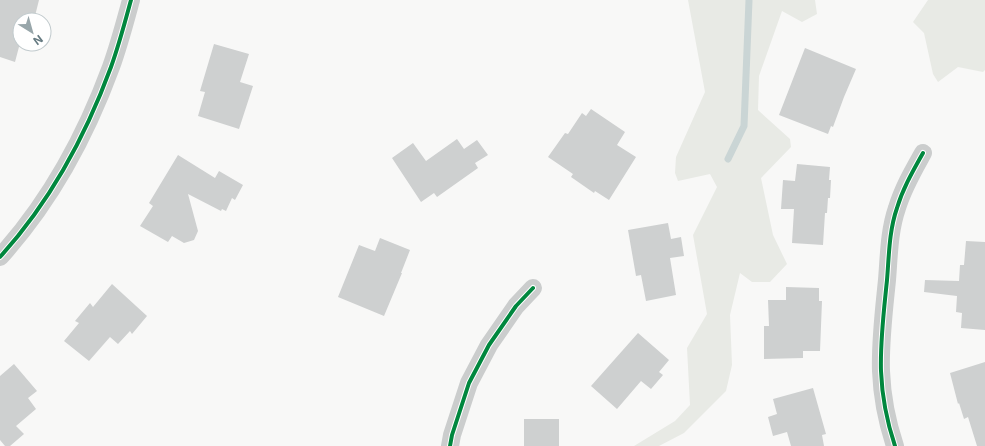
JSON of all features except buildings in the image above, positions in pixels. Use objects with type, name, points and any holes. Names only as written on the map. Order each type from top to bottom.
[{"type":"street","points":[[0,257],[29,221],[61,173],[86,128],[112,66],[131,0]]},
{"type":"street","points":[[895,446],[889,428],[881,372],[882,340],[891,231],[896,208],[905,185],[923,153]]},
{"type":"street","points":[[450,446],[469,383],[489,345],[516,306],[533,288]]},
{"type":"shaded area","points":[[688,0],[815,0],[817,14],[802,22],[782,11],[759,76],[758,110],[790,139],[791,147],[761,178],[773,235],[787,264],[770,282],[752,282],[740,273],[730,315],[732,365],[726,391],[684,433],[659,446],[634,446],[675,421],[690,405],[687,348],[707,314],[693,235],[717,187],[710,174],[678,181],[675,173],[676,157],[705,92]]},
{"type":"shaded area","points":[[928,0],[985,0],[985,70],[983,72],[958,67],[938,82],[933,74],[924,33],[913,22]]},
{"type":"waterway","points":[[728,159],[744,126],[749,0]]},
{"type":"cycle path","points":[[0,257],[18,236],[50,191],[78,143],[111,67],[131,0]]},
{"type":"cycle path","points":[[895,446],[885,409],[881,371],[882,337],[890,244],[892,226],[899,201],[908,180],[923,153]]},
{"type":"cycle path","points":[[450,446],[452,435],[469,383],[489,345],[516,306],[533,288]]}]
